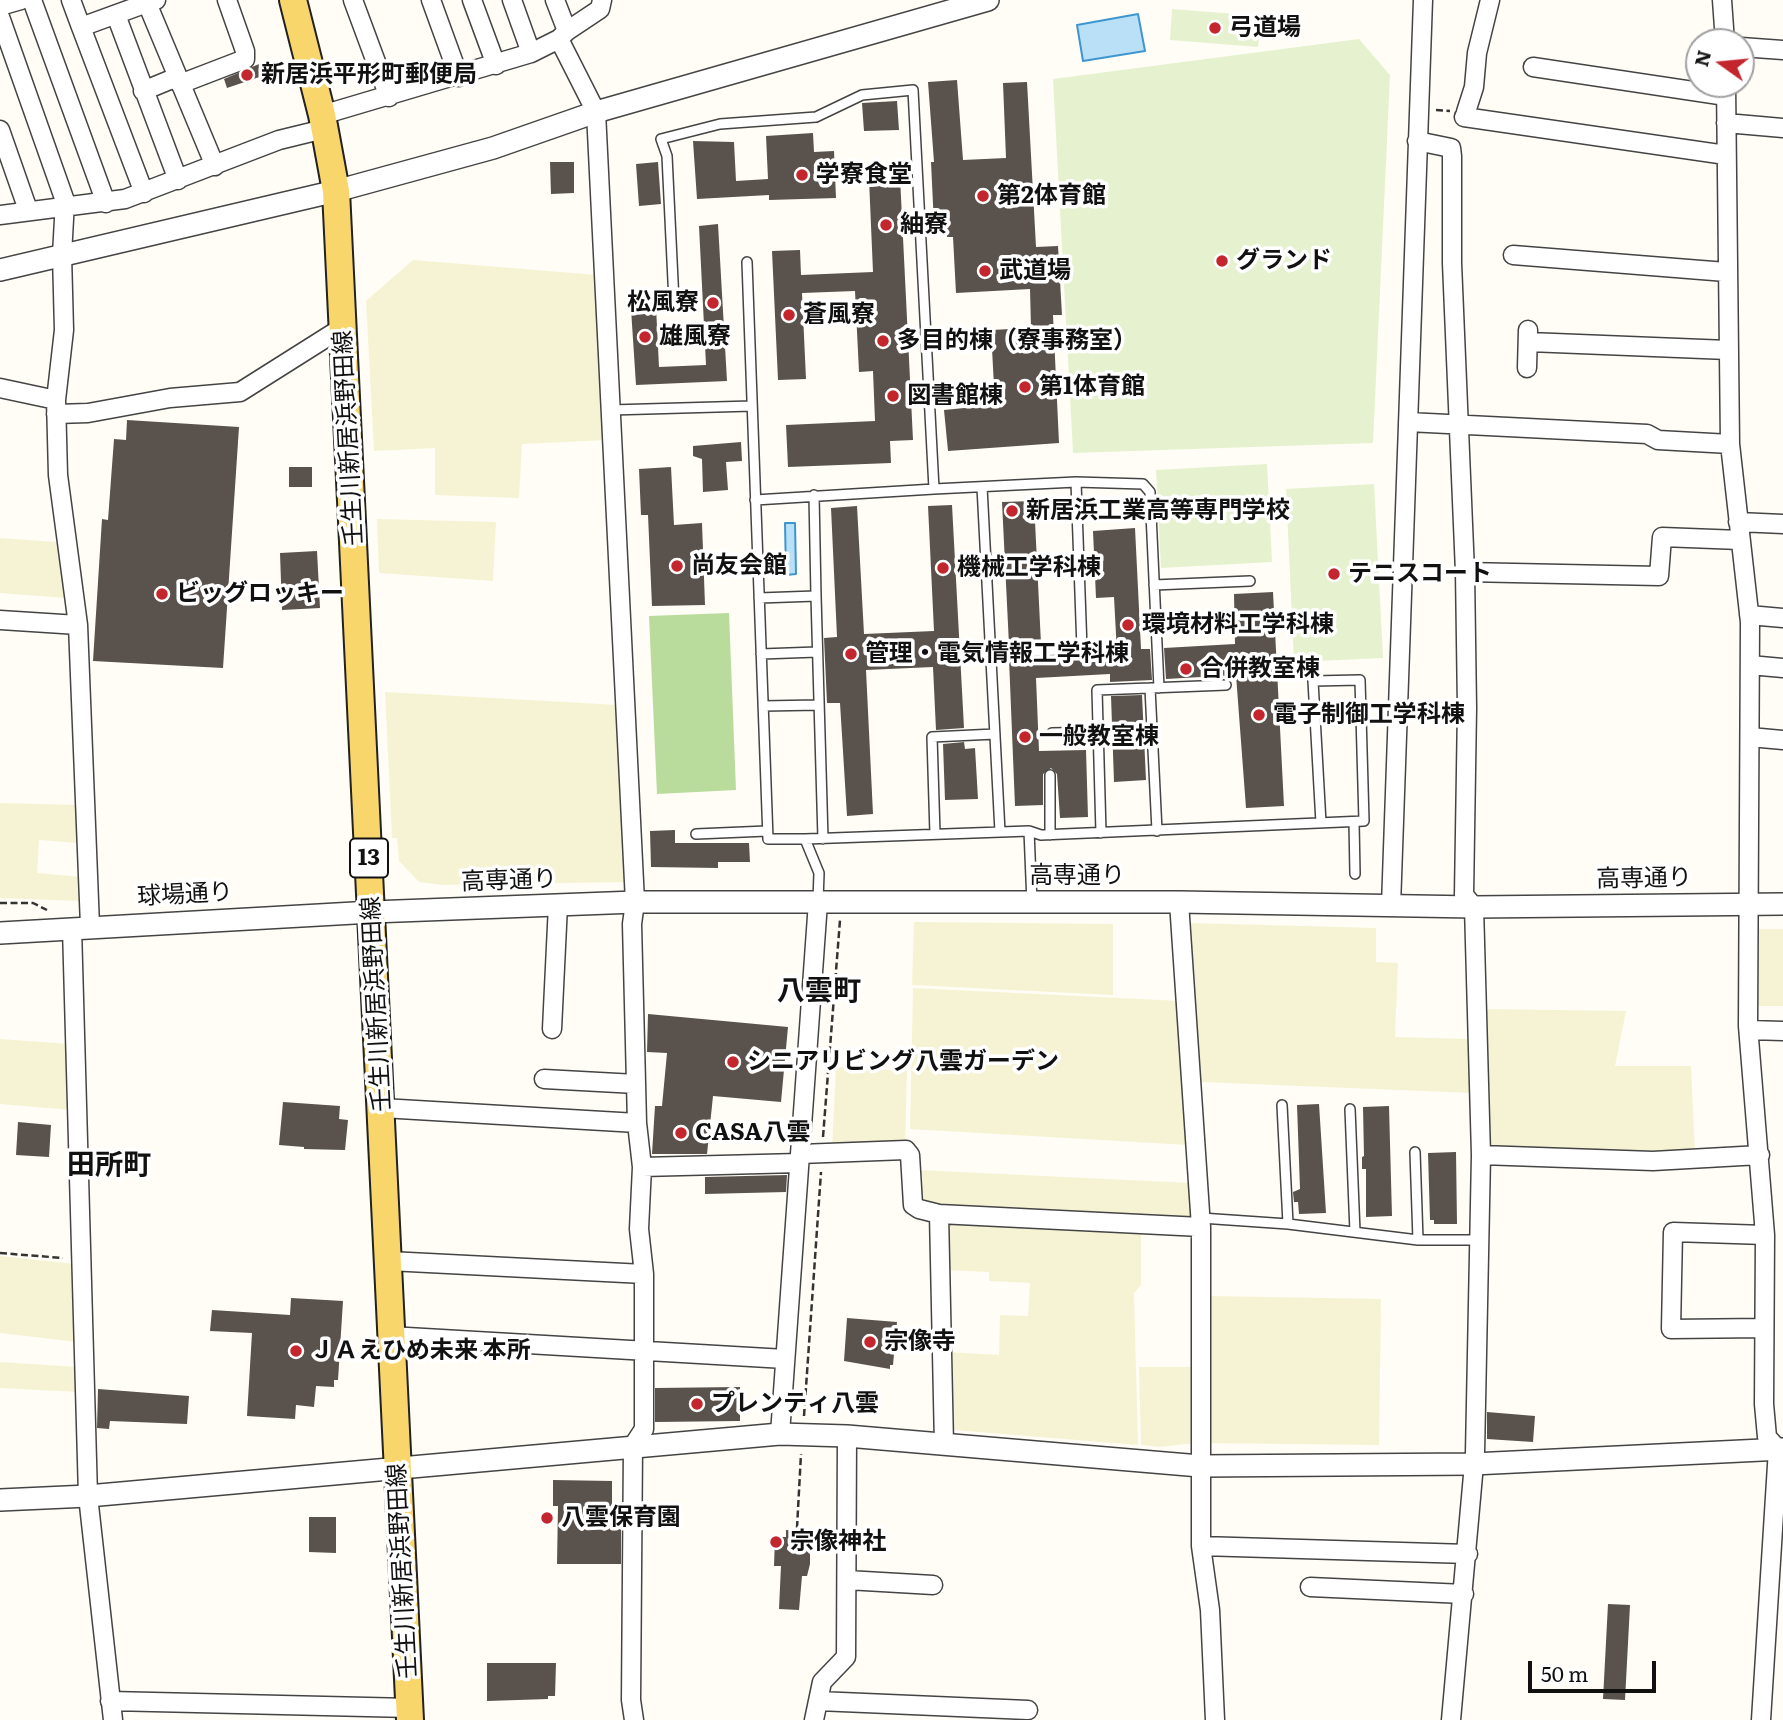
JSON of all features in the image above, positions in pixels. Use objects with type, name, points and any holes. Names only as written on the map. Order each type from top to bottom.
[{"type":"main road","name":"壬生川新居浜野田線","points":[[293,0],[323,122],[336,191],[410,1714]]},
{"type":"street","points":[[0,6],[20,0]]},
{"type":"street","points":[[32,0],[106,203]]},
{"type":"street","points":[[71,0],[144,193]]},
{"type":"street","points":[[143,91],[245,59],[245,51],[227,0]]},
{"type":"street","points":[[354,0],[389,97]]},
{"type":"street","points":[[431,0],[459,77]]},
{"type":"street","points":[[472,0],[496,65]]},
{"type":"street","points":[[512,0],[531,53]]},
{"type":"street","points":[[555,0],[563,35],[596,112],[635,902],[632,924],[637,1123],[642,1167],[639,1229],[643,1274],[644,1429],[634,1446],[631,1700],[634,1720]]},
{"type":"street","points":[[0,215],[106,203],[144,193],[389,97],[531,53],[600,9],[602,0]]},
{"type":"street","points":[[0,270],[336,191],[493,148],[596,112],[988,0]]},
{"type":"street","points":[[1391,906],[1423,0]]},
{"type":"street","points":[[1490,0],[1477,53],[1474,87],[1465,114],[1726,155]]},
{"type":"street","points":[[1723,0],[1724,28]]},
{"type":"street","points":[[81,27],[152,2],[178,80],[215,166]]},
{"type":"street","points":[[116,15],[178,180]]},
{"type":"street","points":[[0,17],[65,201],[62,255],[64,330],[56,407],[58,475],[78,625],[81,1260],[88,1496],[113,1720]]},
{"type":"street","points":[[1755,48],[1783,50]]},
{"type":"street","points":[[1533,67],[1685,85]]},
{"type":"street","points":[[1726,98],[1730,444],[1749,615],[1749,1030],[1765,1235],[1763,1328],[1767,1437],[1781,1449]]},
{"type":"street","points":[[1726,123],[1783,128]]},
{"type":"street","points":[[0,130],[28,210]]},
{"type":"street","points":[[1417,141],[1451,148],[1452,156],[1450,213],[1465,572],[1467,708],[1464,895],[1474,906],[1481,1155],[1473,1464],[1468,1554],[1451,1720]]},
{"type":"street","points":[[1513,255],[1726,272]]},
{"type":"street","points":[[0,388],[56,407],[115,410],[170,398],[240,392],[344,327]]},
{"type":"street","points":[[1527,368],[1528,336],[1728,350]]},
{"type":"street","points":[[1408,422],[1647,434],[1658,440],[1730,444]]},
{"type":"street","points":[[1738,522],[1783,524]]},
{"type":"street","points":[[1465,572],[1659,576],[1662,537],[1740,540]]},
{"type":"street","points":[[1749,615],[1783,618]]},
{"type":"street","points":[[0,620],[78,625]]},
{"type":"street","points":[[1750,665],[1783,668]]},
{"type":"street","points":[[1751,737],[1783,740]]},
{"type":"street","name":"高専通り","points":[[372,912],[635,902],[1179,902],[1391,906],[1783,904]]},
{"type":"street","points":[[780,1434],[818,902]]},
{"type":"street","points":[[1179,902],[1201,1223],[1201,1546],[1210,1610],[1215,1720]]},
{"type":"street","points":[[552,1028],[558,905]]},
{"type":"street","name":"球場通り","points":[[0,933],[372,912]]},
{"type":"street","points":[[1749,1030],[1783,1031]]},
{"type":"street","points":[[544,1079],[636,1084]]},
{"type":"street","points":[[382,1108],[637,1123]]},
{"type":"street","points":[[642,1167],[905,1150],[910,1155],[913,1205],[919,1209],[939,1213],[1201,1223]]},
{"type":"street","points":[[1481,1155],[1653,1161],[1759,1155]]},
{"type":"street","points":[[939,1213],[943,1445]]},
{"type":"street","points":[[1763,1328],[1671,1329],[1673,1232],[1765,1235]]},
{"type":"street","points":[[388,1261],[643,1274]]},
{"type":"street","points":[[390,1336],[643,1348],[785,1359]]},
{"type":"street","points":[[0,1500],[88,1496],[780,1434],[847,1436],[1200,1466],[1473,1464],[1781,1449]]},
{"type":"street","points":[[814,1720],[822,1682],[846,1657],[847,1436]]},
{"type":"street","points":[[1762,1720],[1775,1635],[1781,1449]]},
{"type":"street","points":[[1201,1546],[1468,1554]]},
{"type":"street","points":[[847,1580],[933,1585]]},
{"type":"street","points":[[1310,1587],[1464,1594]]},
{"type":"street","points":[[110,1701],[410,1714]]},
{"type":"street","points":[[818,1701],[1028,1710]]},
{"type":"lane","points":[[674,302],[667,156],[661,139],[720,124],[816,117],[862,94],[913,90],[934,489]]},
{"type":"lane","points":[[747,262],[768,839],[1028,831],[1050,835],[1157,831],[1364,821],[1360,680],[1313,681],[1321,823]]},
{"type":"lane","points":[[611,410],[752,406]]},
{"type":"lane","points":[[755,499],[1076,482],[1143,484],[1150,492],[1154,585],[1157,831]]},
{"type":"lane","points":[[991,653],[1083,649],[1076,482]]},
{"type":"lane","points":[[982,487],[1000,832]]},
{"type":"lane","points":[[814,495],[823,838]]},
{"type":"lane","points":[[1154,585],[1250,581]]},
{"type":"lane","points":[[759,598],[816,596]]},
{"type":"lane","points":[[761,654],[817,652]]},
{"type":"lane","points":[[1101,833],[1097,690],[1226,685]]},
{"type":"lane","points":[[763,706],[819,705]]},
{"type":"lane","points":[[1052,733],[1098,732]]},
{"type":"lane","points":[[935,834],[932,737],[995,734]]},
{"type":"lane","points":[[1050,835],[1051,775]]},
{"type":"lane","points":[[1354,822],[1355,874]]},
{"type":"lane","points":[[696,834],[767,831]]},
{"type":"lane","points":[[1028,831],[1032,903]]},
{"type":"lane","points":[[805,839],[819,873],[818,902]]},
{"type":"lane","points":[[1282,1105],[1288,1224]]},
{"type":"lane","points":[[1350,1109],[1355,1232]]},
{"type":"lane","points":[[1415,1152],[1418,1240]]},
{"type":"lane","points":[[1201,1223],[1288,1224],[1418,1240],[1480,1240]]},
{"type":"path","points":[[0,903],[33,903],[45,910],[56,910]]},
{"type":"path","points":[[0,1253],[81,1260]]},
{"type":"path","points":[[797,1528],[802,1434]]},
{"type":"shaded area","points":[[413,260],[597,275],[606,440],[522,444],[519,498],[435,495],[435,448],[374,451],[366,301]]},
{"type":"shaded area","points":[[377,519],[496,522],[493,581],[379,573]]},
{"type":"shaded area","points":[[0,538],[56,542],[65,598],[0,593]]},
{"type":"shaded area","points":[[385,692],[618,705],[628,882],[442,885],[419,882],[399,861],[397,838],[392,838]]},
{"type":"shaded area","points":[[0,803],[78,805],[78,843],[39,840],[37,873],[82,877],[81,901],[0,898]]},
{"type":"shaded area","points":[[914,922],[1113,924],[1113,995],[912,985]]},
{"type":"shaded area","points":[[1190,923],[1376,928],[1376,962],[1398,963],[1395,1037],[1469,1039],[1473,1093],[1201,1082]]},
{"type":"shaded area","points":[[1758,929],[1783,929],[1783,1006],[1758,1006]]},
{"type":"shaded area","points":[[913,988],[1181,1001],[1188,1145],[910,1129]]},
{"type":"shaded area","points":[[1482,1009],[1626,1011],[1615,1066],[1691,1066],[1695,1153],[1487,1149]]},
{"type":"shaded area","points":[[0,1039],[69,1044],[71,1110],[0,1104]]},
{"type":"shaded area","points":[[836,1067],[907,1071],[905,1142],[832,1147]]},
{"type":"shaded area","points":[[918,1170],[1190,1183],[1192,1220],[923,1205]]},
{"type":"shaded area","points":[[944,1222],[1141,1232],[1141,1285],[1134,1293],[1138,1445],[954,1430],[949,1426],[948,1352],[999,1355],[1000,1315],[1028,1316],[1030,1283],[989,1281],[989,1272],[945,1270]]},
{"type":"shaded area","points":[[0,1256],[75,1264],[77,1342],[0,1333]]},
{"type":"shaded area","points":[[1210,1296],[1381,1299],[1379,1445],[1207,1443]]},
{"type":"shaded area","points":[[0,1362],[77,1367],[78,1392],[0,1388]]},
{"type":"shaded area","points":[[1139,1367],[1195,1367],[1195,1443],[1159,1447],[1141,1445]]},
{"type":"green space","name":"弓道場","points":[[1172,9],[1261,16],[1258,47],[1170,40]]},
{"type":"green space","name":"グランド","points":[[1359,39],[1390,75],[1373,443],[1073,453],[1053,79]]},
{"type":"green space","points":[[1267,464],[1272,562],[1161,568],[1156,470]]},
{"type":"green space","name":"テニスコート","points":[[1374,484],[1383,658],[1294,662],[1286,489]]},
{"type":"green space","points":[[729,613],[736,790],[657,794],[649,616]]},
{"type":"water","points":[[1138,14],[1145,51],[1083,61],[1077,25]]},
{"type":"water","points":[[785,523],[795,523],[796,574],[786,575]]},
{"type":"building","points":[[266,61],[271,73],[227,88],[224,79]]},
{"type":"building","points":[[957,80],[963,160],[1006,158],[1003,83],[1027,82],[1036,247],[1058,246],[1062,315],[1053,315],[1059,443],[948,451],[944,410],[995,405],[991,330],[1031,328],[1030,289],[956,293],[953,237],[947,237],[946,225],[934,225],[931,162],[934,162],[928,82]]},
{"type":"building","points":[[897,101],[899,130],[864,131],[862,103]]},
{"type":"building","points":[[813,133],[814,152],[834,151],[836,198],[769,200],[769,195],[697,199],[693,141],[734,142],[736,181],[768,179],[766,136]]},
{"type":"building","points":[[550,162],[574,162],[574,193],[551,194]]},
{"type":"building","points":[[658,162],[661,204],[639,206],[636,164]]},
{"type":"building","points":[[900,177],[913,440],[890,441],[891,463],[788,467],[786,425],[875,421],[873,371],[859,372],[855,291],[802,293],[806,379],[778,380],[772,251],[800,250],[801,275],[873,272],[869,179]]},
{"type":"building","points":[[718,224],[727,381],[636,385],[631,309],[656,307],[659,367],[706,365],[699,226]]},
{"type":"building","name":"ビッグロッキー","points":[[127,420],[239,427],[223,668],[93,661],[102,519],[108,520],[114,439],[126,440]]},
{"type":"building","points":[[741,442],[742,461],[726,462],[728,490],[703,492],[702,459],[693,456],[693,446]]},
{"type":"building","points":[[289,467],[312,467],[312,487],[289,487]]},
{"type":"building","name":"尚友会館","points":[[671,467],[674,525],[702,523],[705,605],[652,606],[648,515],[641,515],[639,469]]},
{"type":"building","points":[[1034,501],[1041,644],[1009,645],[1002,502]]},
{"type":"building","points":[[952,505],[964,728],[936,730],[933,667],[866,670],[873,814],[847,816],[840,703],[827,703],[824,638],[837,637],[831,508],[857,506],[864,634],[934,631],[928,506]]},
{"type":"building","points":[[1135,528],[1141,649],[1150,649],[1152,680],[1110,682],[1110,674],[1036,678],[1039,751],[1086,750],[1088,817],[1060,818],[1057,774],[1051,768],[1043,774],[1043,805],[1015,806],[1009,659],[1117,653],[1114,597],[1096,598],[1093,531]]},
{"type":"building","points":[[317,551],[320,608],[282,610],[280,553]]},
{"type":"building","points":[[1273,592],[1284,806],[1246,808],[1236,675],[1166,679],[1164,648],[1235,644],[1234,594]]},
{"type":"building","points":[[1142,695],[1146,780],[1114,782],[1111,696]]},
{"type":"building","points":[[964,742],[965,749],[975,748],[978,799],[945,800],[943,744]]},
{"type":"building","points":[[675,830],[675,843],[749,843],[750,862],[718,862],[718,868],[651,867],[650,831]]},
{"type":"building","name":"シニアリビング八雲ガーデン","points":[[648,1014],[788,1027],[781,1102],[713,1096],[707,1154],[652,1154],[655,1106],[662,1106],[667,1053],[647,1052]]},
{"type":"building","points":[[283,1102],[340,1106],[339,1119],[348,1120],[345,1150],[304,1149],[279,1145]]},
{"type":"building","points":[[1319,1104],[1326,1213],[1299,1214],[1298,1202],[1294,1202],[1293,1192],[1300,1189],[1297,1105]]},
{"type":"building","points":[[1389,1106],[1392,1216],[1366,1217],[1366,1169],[1362,1169],[1363,1107]]},
{"type":"building","points":[[18,1122],[51,1125],[49,1157],[16,1155]]},
{"type":"building","points":[[1456,1152],[1457,1224],[1434,1224],[1434,1220],[1430,1220],[1428,1153]]},
{"type":"building","points":[[787,1175],[786,1192],[705,1194],[705,1177]]},
{"type":"building","name":"ＪＡえひめ未来 本所","points":[[291,1298],[343,1301],[338,1380],[334,1380],[334,1387],[316,1386],[314,1407],[296,1405],[295,1419],[247,1416],[252,1333],[210,1331],[212,1310],[290,1315]]},
{"type":"building","name":"宗像寺","points":[[847,1318],[897,1322],[893,1365],[890,1365],[890,1369],[844,1361]]},
{"type":"building","name":"プレンティ八雲","points":[[740,1387],[740,1421],[655,1422],[655,1388]]},
{"type":"building","points":[[98,1389],[189,1396],[187,1424],[110,1421],[109,1429],[97,1428]]},
{"type":"building","points":[[1487,1412],[1535,1416],[1533,1442],[1487,1439]]},
{"type":"building","points":[[553,1480],[612,1481],[612,1526],[621,1526],[621,1564],[557,1564],[558,1506],[553,1506]]},
{"type":"building","points":[[309,1517],[336,1517],[336,1553],[309,1552]]},
{"type":"building","points":[[786,1530],[806,1531],[806,1538],[810,1538],[810,1564],[807,1576],[802,1576],[799,1610],[779,1609],[781,1566],[774,1566],[775,1537],[786,1537]]},
{"type":"building","points":[[1608,1604],[1630,1605],[1625,1700],[1603,1699]]},
{"type":"building","points":[[487,1663],[556,1663],[555,1696],[548,1696],[548,1699],[487,1701]]},
{"type":"place","name":"弓道場","points":[[1215,28]]},
{"type":"place","name":"新居浜平形町郵便局","points":[[247,75]]},
{"type":"place","name":"学寮食堂","points":[[802,175]]},
{"type":"place","name":"第2体育館","points":[[983,196]]},
{"type":"place","name":"紬寮","points":[[886,225]]},
{"type":"place","name":"グランド","points":[[1222,261]]},
{"type":"place","name":"武道場","points":[[985,271]]},
{"type":"place","name":"松風寮","points":[[713,303]]},
{"type":"place","name":"蒼風寮","points":[[789,315]]},
{"type":"place","name":"雄風寮","points":[[645,337]]},
{"type":"place","name":"多目的棟（寮事務室）","points":[[883,341]]},
{"type":"place","name":"第1体育館","points":[[1025,387]]},
{"type":"place","name":"図書館棟","points":[[893,396]]},
{"type":"place","name":"新居浜工業高等専門学校","points":[[1012,511]]},
{"type":"place","name":"尚友会館","points":[[677,566]]},
{"type":"place","name":"機械工学科棟","points":[[943,568]]},
{"type":"place","name":"テニスコート","points":[[1334,574]]},
{"type":"place","name":"ビッグロッキー","points":[[162,594]]},
{"type":"place","name":"環境材料工学科棟","points":[[1128,625]]},
{"type":"place","name":"管理・電気情報工学科棟","points":[[851,654]]},
{"type":"place","name":"合併教室棟","points":[[1186,669]]},
{"type":"place","name":"電子制御工学科棟","points":[[1259,715]]},
{"type":"place","name":"一般教室棟","points":[[1025,737]]},
{"type":"place","name":"シニアリビング八雲ガーデン","points":[[733,1062]]},
{"type":"place","name":"CASA八雲","points":[[681,1133]]},
{"type":"place","name":"宗像寺","points":[[870,1342]]},
{"type":"place","name":"ＪＡえひめ未来 本所","points":[[296,1351]]},
{"type":"place","name":"プレンティ八雲","points":[[697,1404]]},
{"type":"place","name":"八雲保育園","points":[[547,1518]]},
{"type":"place","name":"宗像神社","points":[[776,1542]]},
{"type":"district","name":"八雲町","points":[[819,992]]},
{"type":"district","name":"田所町","points":[[109,1166]]}]
